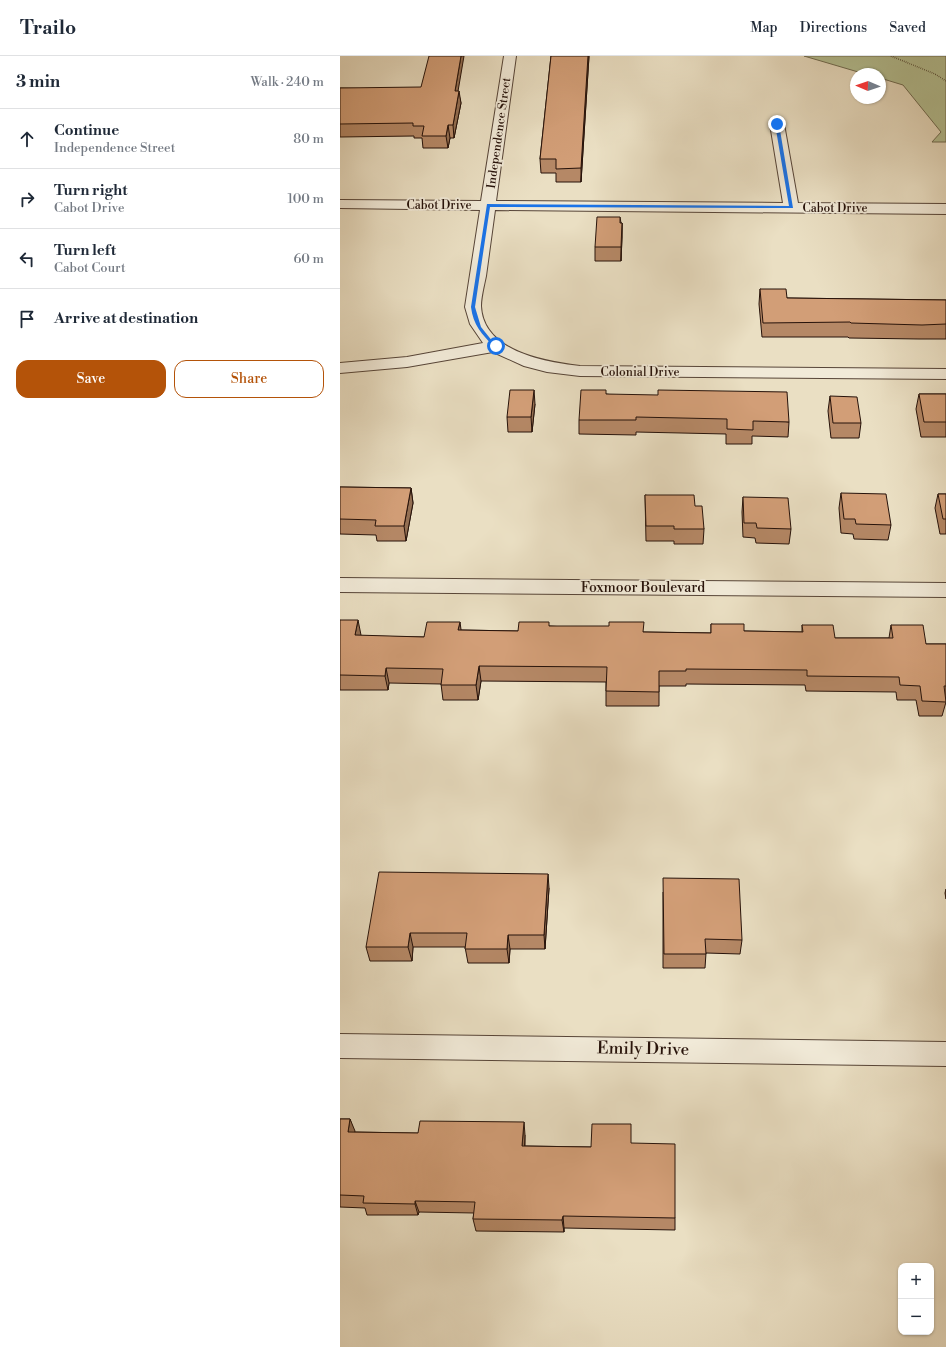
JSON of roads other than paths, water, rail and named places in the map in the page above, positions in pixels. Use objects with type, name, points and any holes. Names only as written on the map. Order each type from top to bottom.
[{"type":"street","name":"Independence Street","points":[[496,346],[478,327],[474,318],[473,307],[510,56]]},
{"type":"street","points":[[777,124],[791,207]]},
{"type":"street","name":"Cabot Drive","points":[[340,204],[946,209]]},
{"type":"street","points":[[340,368],[407,362],[496,346]]},
{"type":"street","name":"Colonial Drive","points":[[496,346],[512,356],[532,363],[555,369],[580,371],[946,374]]},
{"type":"street","name":"Foxmoor Boulevard","points":[[340,585],[946,590]]},
{"type":"street","name":"Emily Drive","points":[[340,1046],[946,1054]]}]
